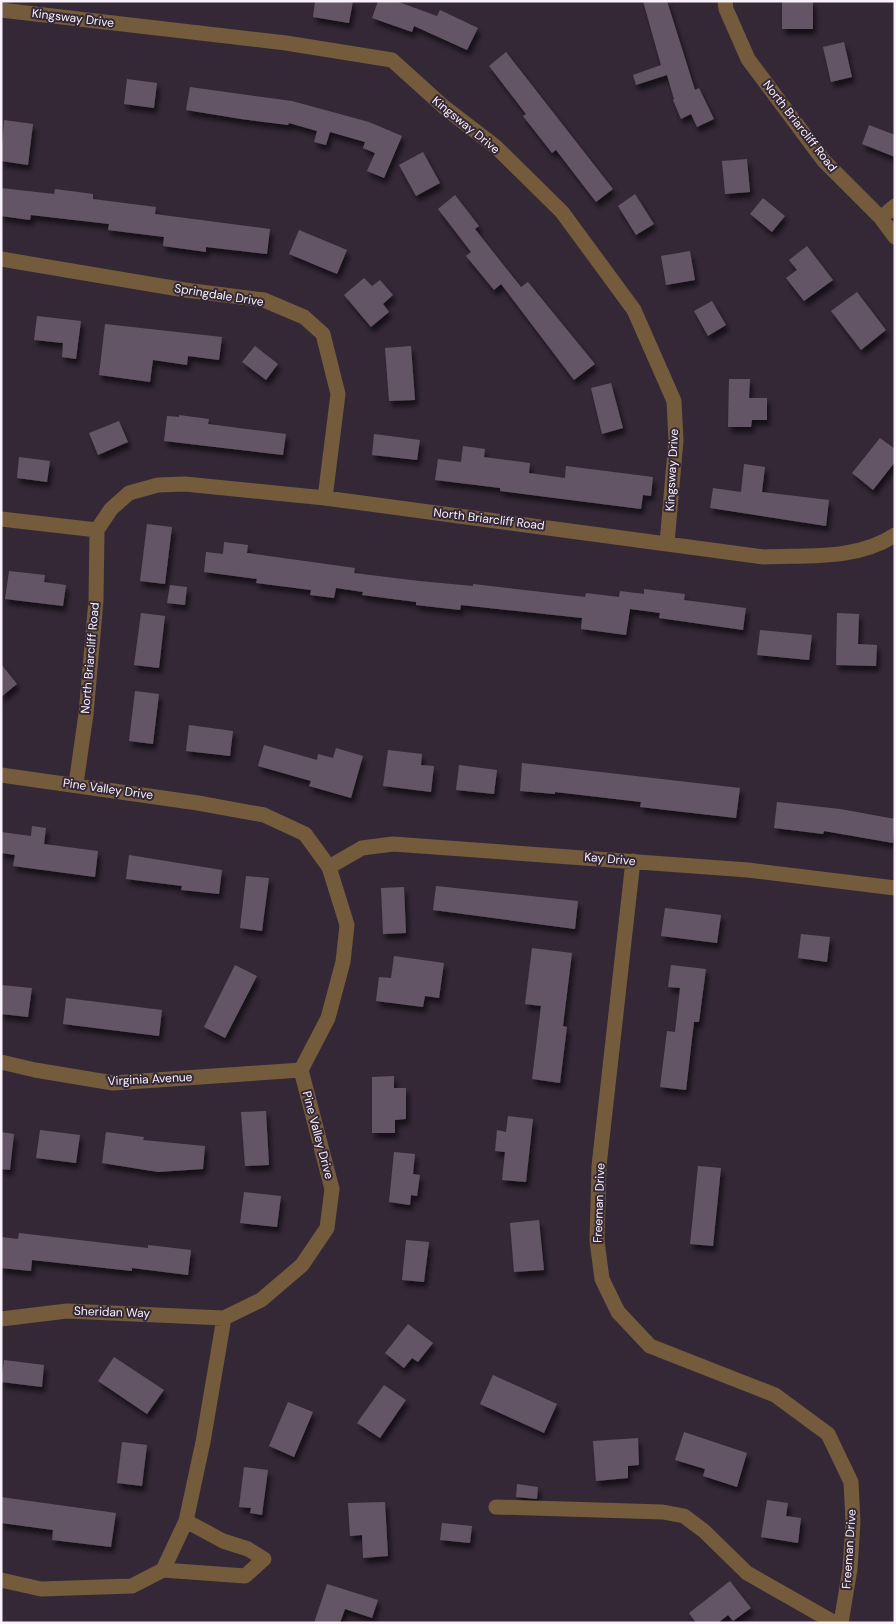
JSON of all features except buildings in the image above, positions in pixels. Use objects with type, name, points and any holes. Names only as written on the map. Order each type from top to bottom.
[{"type":"street","name":"North Briarcliff Road","points":[[725,1],[726,9],[748,59],[824,161],[881,218],[895,237]]},
{"type":"street","name":"Kingsway Drive","points":[[1,10],[286,43],[392,60],[444,107],[496,148],[562,212],[634,310],[674,400],[676,440],[668,542]]},
{"type":"street","points":[[881,218],[895,206]]},
{"type":"street","name":"Springdale Drive","points":[[1,259],[185,290],[264,300],[304,317],[323,334],[338,394],[325,498]]},
{"type":"street","name":"North Briarcliff Road","points":[[76,784],[86,714],[96,600],[97,530],[111,510],[129,493],[158,484],[185,484],[325,498],[668,542],[764,557],[837,554],[883,542],[895,535]]},
{"type":"street","points":[[1,519],[97,530]]},
{"type":"street","name":"Pine Valley Drive","points":[[1,775],[76,784],[198,803],[264,816],[305,834],[329,867],[347,925],[343,962],[328,1018],[302,1070],[332,1189],[327,1228],[302,1265],[261,1300],[224,1318]]},
{"type":"street","name":"Kay Drive","points":[[329,867],[362,848],[393,844],[748,870],[895,888]]},
{"type":"street","name":"Freeman Drive","points":[[633,861],[599,1166],[597,1241],[602,1279],[618,1312],[650,1346],[775,1395],[828,1434],[851,1482],[853,1522],[850,1569],[841,1623]]},
{"type":"street","name":"Virginia Avenue","points":[[1,1062],[35,1070],[112,1083],[302,1070]]},
{"type":"street","name":"Sheridan Way","points":[[1,1319],[67,1310],[224,1318]]},
{"type":"street","points":[[163,1570],[186,1522],[204,1442],[224,1318]]},
{"type":"street","points":[[496,1507],[663,1512],[684,1516],[704,1531],[747,1573],[835,1623]]},
{"type":"street","points":[[1,1580],[41,1589],[132,1586],[163,1570],[245,1576],[264,1559],[248,1548],[224,1540],[186,1522]]}]
